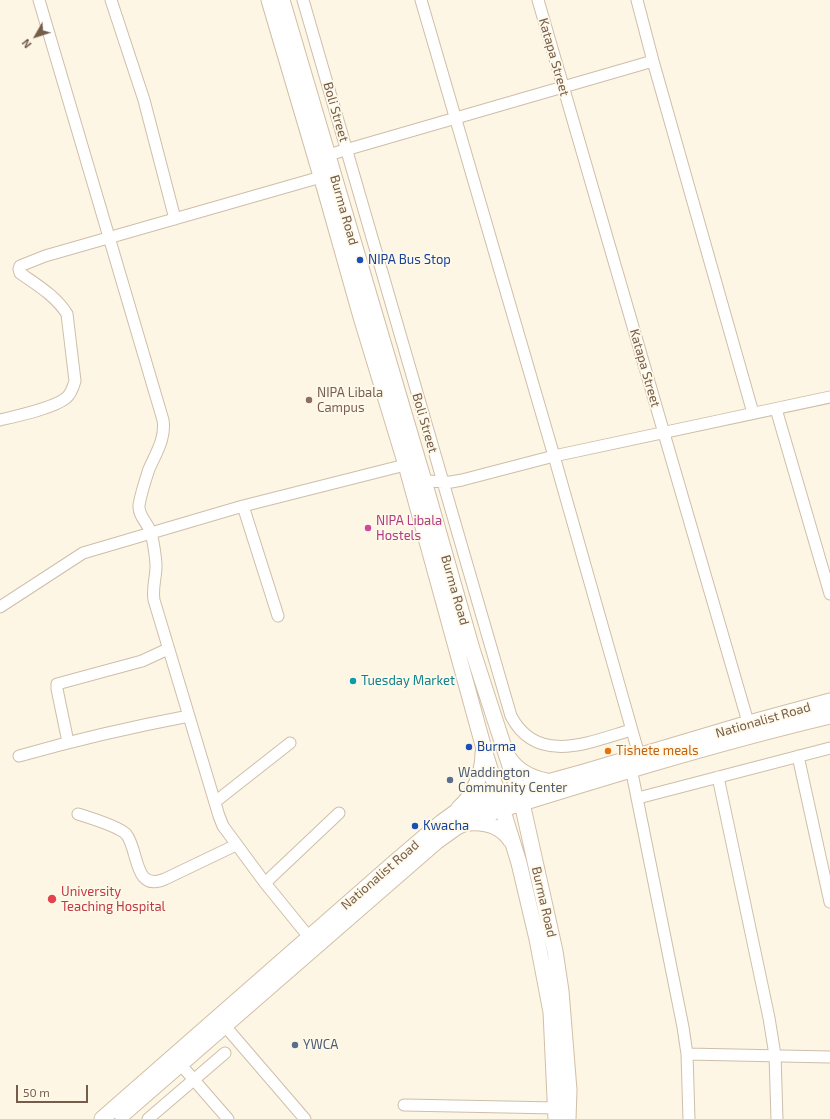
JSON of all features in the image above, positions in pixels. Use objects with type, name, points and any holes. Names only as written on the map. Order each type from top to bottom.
[{"type":"main road","name":"Burma Road","points":[[269,0],[327,175],[412,464],[482,742],[519,863],[537,939],[551,1012],[556,1113]]},
{"type":"main road","name":"Burma Road","points":[[282,0],[328,155],[327,175]]},
{"type":"main road","name":"Burma Road","points":[[412,464],[424,481],[472,649],[520,796],[555,952],[561,992],[569,1090],[568,1119]]},
{"type":"main road","name":"Nationalist Road","points":[[102,1119],[313,941],[436,842],[457,820],[479,817],[500,803],[520,796],[750,729],[830,702]]},
{"type":"main road","name":"Nationalist Road","points":[[750,729],[830,716]]},
{"type":"main road","points":[[482,742],[483,755],[477,782],[463,805],[457,820],[492,825],[505,834],[514,846]]},
{"type":"main road","points":[[506,754],[512,763],[520,770],[549,788],[528,818],[527,829]]},
{"type":"main road","name":"Nationalist Road","points":[[117,1119],[225,1026],[313,941]]},
{"type":"street","points":[[39,0],[163,420],[163,438],[145,483],[139,507],[151,533],[156,566],[152,593],[168,649],[223,826],[265,883],[313,941]]},
{"type":"street","points":[[111,0],[144,100],[175,219]]},
{"type":"street","name":"Boli Street","points":[[304,0],[442,482],[511,716],[516,726],[529,738],[550,746],[568,747],[631,730]]},
{"type":"street","points":[[421,0],[554,456],[631,730],[638,798],[687,1054],[689,1119]]},
{"type":"street","name":"Katapa Street","points":[[538,0],[750,729]]},
{"type":"street","points":[[637,0],[753,413]]},
{"type":"street","points":[[328,155],[653,61]]},
{"type":"street","points":[[0,420],[58,404],[68,397],[72,390],[74,381],[67,314],[54,298],[20,273],[19,267],[44,256],[327,175]]},
{"type":"street","points":[[424,481],[451,482],[462,480],[554,456],[830,397]]},
{"type":"street","points":[[776,409],[830,594]]},
{"type":"street","points":[[0,607],[83,553],[243,506],[412,464]]},
{"type":"street","points":[[243,506],[278,616]]},
{"type":"street","points":[[68,742],[57,684],[142,661],[168,649]]},
{"type":"street","points":[[19,756],[68,742],[127,728],[189,716]]},
{"type":"street","points":[[215,802],[290,743]]},
{"type":"street","points":[[638,798],[830,748]]},
{"type":"street","points":[[798,756],[830,902]]},
{"type":"street","points":[[718,777],[768,1011],[776,1056],[777,1119]]},
{"type":"street","points":[[265,883],[339,813]]},
{"type":"street","points":[[78,814],[117,828],[124,833],[130,840],[141,874],[146,880],[153,882],[159,882],[236,845]]},
{"type":"street","points":[[225,1026],[305,1119]]},
{"type":"street","points":[[148,1119],[225,1053]]},
{"type":"street","points":[[687,1054],[830,1057]]},
{"type":"street","points":[[181,1065],[228,1119]]},
{"type":"street","points":[[404,1105],[556,1113]]},
{"type":"place","name":"NIPA Bus Stop","points":[[360,260]]},
{"type":"place","name":"NIPA Libala Campus","points":[[309,400]]},
{"type":"place","name":"NIPA Libala Hostels","points":[[368,528]]},
{"type":"place","name":"Tuesday Market","points":[[353,681]]},
{"type":"place","name":"Burma","points":[[469,747]]},
{"type":"place","name":"Tishete meals","points":[[608,751]]},
{"type":"place","name":"Waddington Community Center","points":[[450,780]]},
{"type":"place","name":"Kwacha","points":[[415,826]]},
{"type":"place","name":"University Teaching Hospital","points":[[52,899]]},
{"type":"place","name":"YWCA","points":[[295,1045]]}]
